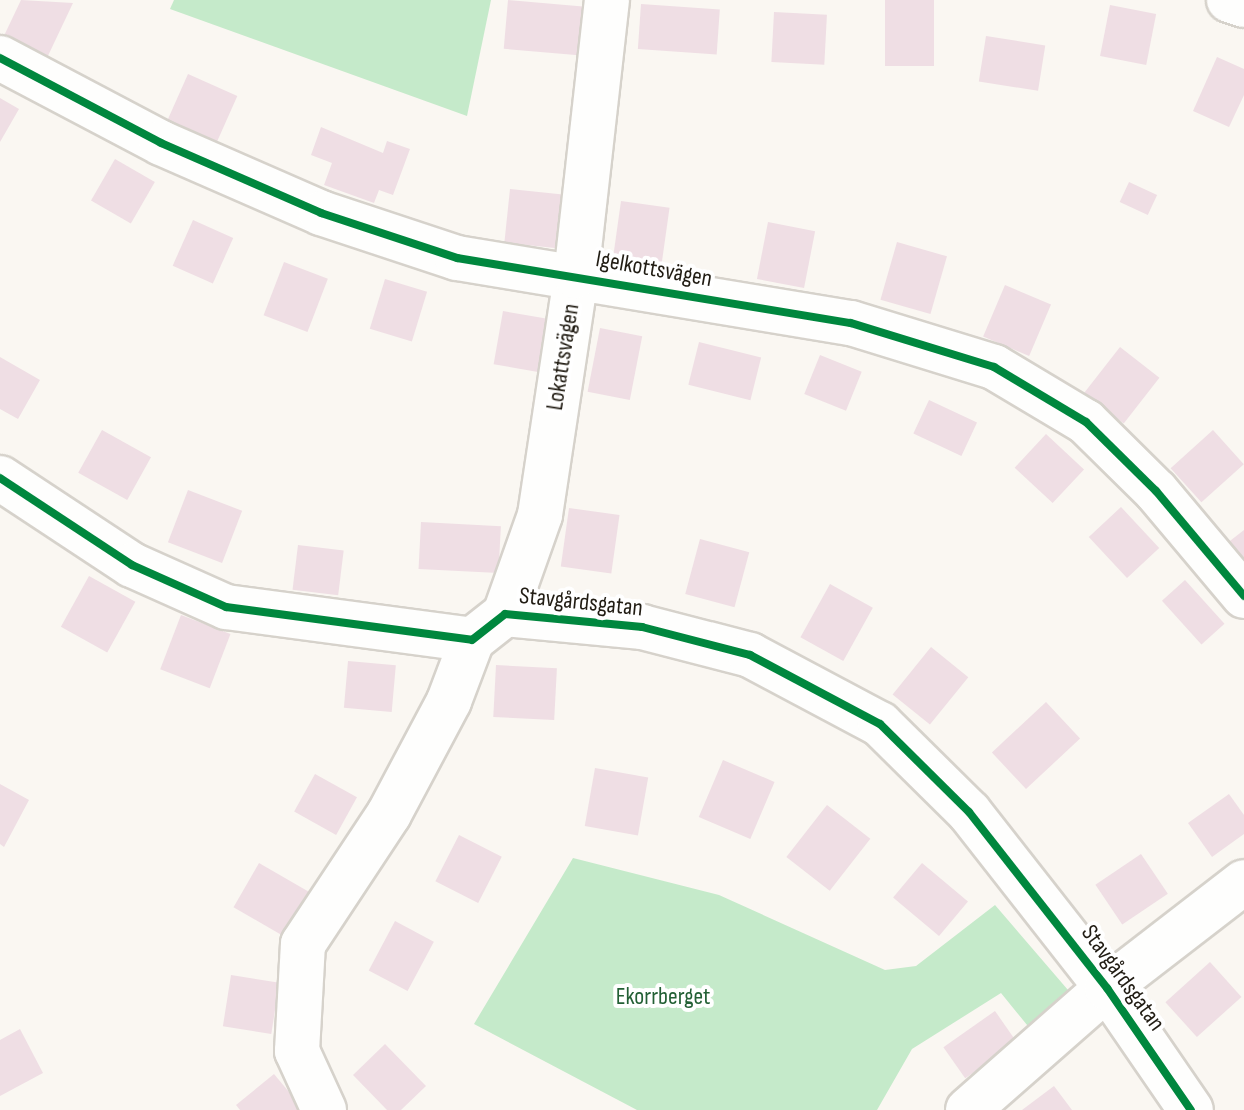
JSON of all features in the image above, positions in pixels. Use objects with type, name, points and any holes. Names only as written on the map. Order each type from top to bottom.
[{"type":"street","name":"Lokattsvägen","points":[[324,1110],[297,1051],[303,944],[389,814],[488,627],[540,515],[576,276],[607,0]]},
{"type":"street","points":[[1229,0],[1244,5]]},
{"type":"street","name":"Igelkottsvägen","points":[[0,58],[161,143],[321,213],[457,258],[851,323],[994,367],[1086,422],[1156,491],[1244,596]]},
{"type":"street","name":"Stavgårdsgatan","points":[[2,484],[132,565],[226,607],[488,627],[642,627],[750,655],[880,724],[969,812],[1107,988],[1191,1110]]},
{"type":"street","points":[[1107,988],[1244,882]]},
{"type":"street","name":"Stavgårdsgatan","points":[[968,1110],[1107,988]]},
{"type":"green space","points":[[174,0],[491,0],[467,116],[170,9]]},
{"type":"green space","name":"Ekorrberget","points":[[573,858],[719,895],[885,970],[916,966],[995,905],[1074,997],[1036,1036],[1001,993],[912,1049],[877,1110],[637,1110],[474,1024]]},
{"type":"building","points":[[21,0],[73,3],[46,60],[2,40]]},
{"type":"building","points":[[508,0],[583,7],[578,55],[504,49]]},
{"type":"building","points":[[885,0],[934,0],[934,66],[885,66]]},
{"type":"building","points":[[641,4],[720,10],[717,54],[638,49]]},
{"type":"building","points":[[1110,5],[1156,14],[1146,65],[1100,56]]},
{"type":"building","points":[[774,12],[827,15],[824,65],[771,62]]},
{"type":"building","points":[[986,36],[1045,45],[1038,91],[979,81]]},
{"type":"building","points":[[1217,57],[1244,69],[1244,95],[1229,127],[1193,111]]},
{"type":"building","points":[[188,74],[237,96],[217,142],[168,120]]},
{"type":"building","points":[[0,98],[19,109],[0,142]]},
{"type":"building","points":[[321,127],[383,153],[387,141],[410,149],[393,195],[379,190],[374,203],[324,185],[332,163],[311,155]]},
{"type":"building","points":[[115,159],[155,182],[131,224],[91,201]]},
{"type":"building","points":[[1129,182],[1157,195],[1148,215],[1120,202]]},
{"type":"building","points":[[510,189],[563,195],[557,248],[504,243]]},
{"type":"building","points":[[621,201],[670,208],[662,263],[613,256]]},
{"type":"building","points":[[193,220],[233,238],[213,284],[173,266]]},
{"type":"building","points":[[768,222],[815,231],[804,288],[757,279]]},
{"type":"building","points":[[897,242],[947,256],[930,314],[880,300]]},
{"type":"building","points":[[284,262],[328,279],[307,332],[264,315]]},
{"type":"building","points":[[385,279],[427,292],[412,342],[370,329]]},
{"type":"building","points":[[1005,285],[1051,305],[1029,356],[983,337]]},
{"type":"building","points":[[503,311],[547,319],[538,372],[494,364]]},
{"type":"building","points":[[600,328],[642,336],[630,400],[588,392]]},
{"type":"building","points":[[699,342],[761,357],[750,400],[688,385]]},
{"type":"building","points":[[1120,347],[1159,378],[1124,423],[1084,393]]},
{"type":"building","points":[[820,355],[862,372],[846,411],[804,394]]},
{"type":"building","points":[[0,357],[40,380],[18,419],[0,409]]},
{"type":"building","points":[[929,400],[977,422],[961,456],[913,434]]},
{"type":"building","points":[[102,430],[151,457],[127,500],[78,473]]},
{"type":"building","points":[[1213,430],[1244,464],[1201,502],[1171,468]]},
{"type":"building","points":[[1046,434],[1084,469],[1053,503],[1015,468]]},
{"type":"building","points":[[188,490],[242,511],[222,563],[168,542]]},
{"type":"building","points":[[1121,507],[1159,548],[1127,578],[1089,537]]},
{"type":"building","points":[[569,508],[620,515],[611,574],[561,566]]},
{"type":"building","points":[[421,522],[501,526],[498,573],[419,569]]},
{"type":"building","points":[[1244,530],[1244,567],[1226,544]]},
{"type":"building","points":[[700,539],[749,552],[735,607],[685,594]]},
{"type":"building","points":[[298,545],[344,551],[338,595],[293,590]]},
{"type":"building","points":[[89,576],[135,602],[107,652],[61,627]]},
{"type":"building","points":[[1185,580],[1224,624],[1201,645],[1162,601]]},
{"type":"building","points":[[830,584],[873,608],[843,661],[800,637]]},
{"type":"building","points":[[181,615],[230,634],[210,688],[160,669]]},
{"type":"building","points":[[931,647],[968,677],[930,725],[893,694]]},
{"type":"building","points":[[348,661],[396,665],[392,712],[344,708]]},
{"type":"building","points":[[496,665],[557,668],[554,720],[493,717]]},
{"type":"building","points":[[1046,702],[1080,739],[1026,789],[992,752]]},
{"type":"building","points":[[723,760],[775,782],[750,839],[699,817]]},
{"type":"building","points":[[595,768],[648,777],[638,835],[585,826]]},
{"type":"building","points":[[315,774],[357,797],[336,835],[294,812]]},
{"type":"building","points":[[0,784],[29,800],[4,847],[0,844]]},
{"type":"building","points":[[1229,794],[1244,815],[1244,834],[1212,857],[1188,823]]},
{"type":"building","points":[[827,805],[870,839],[830,891],[786,857]]},
{"type":"building","points":[[459,835],[502,857],[478,903],[435,881]]},
{"type":"building","points":[[1141,854],[1168,894],[1122,925],[1095,885]]},
{"type":"building","points":[[259,863],[310,892],[285,937],[233,907]]},
{"type":"building","points":[[922,863],[968,902],[939,936],[893,897]]},
{"type":"building","points":[[395,921],[434,942],[408,991],[369,970]]},
{"type":"building","points":[[1210,962],[1241,997],[1197,1037],[1165,1002]]},
{"type":"building","points":[[231,975],[279,983],[271,1034],[223,1026]]},
{"type":"building","points":[[995,1011],[1017,1042],[965,1078],[943,1047]]},
{"type":"building","points":[[20,1029],[43,1073],[0,1096],[0,1040]]},
{"type":"building","points":[[385,1044],[426,1086],[401,1110],[387,1110],[353,1075]]},
{"type":"building","points":[[274,1074],[304,1110],[240,1110],[236,1105]]},
{"type":"building","points":[[1054,1086],[1072,1110],[1022,1110]]},
{"type":"cycle path","points":[[0,58],[161,143],[321,213],[457,258],[851,323],[994,367],[1086,422],[1156,491],[1244,596]]},
{"type":"cycle path","points":[[0,478],[132,565],[226,607],[472,640],[505,614],[642,627],[750,655],[880,724],[969,812],[1107,988],[1191,1110]]}]
